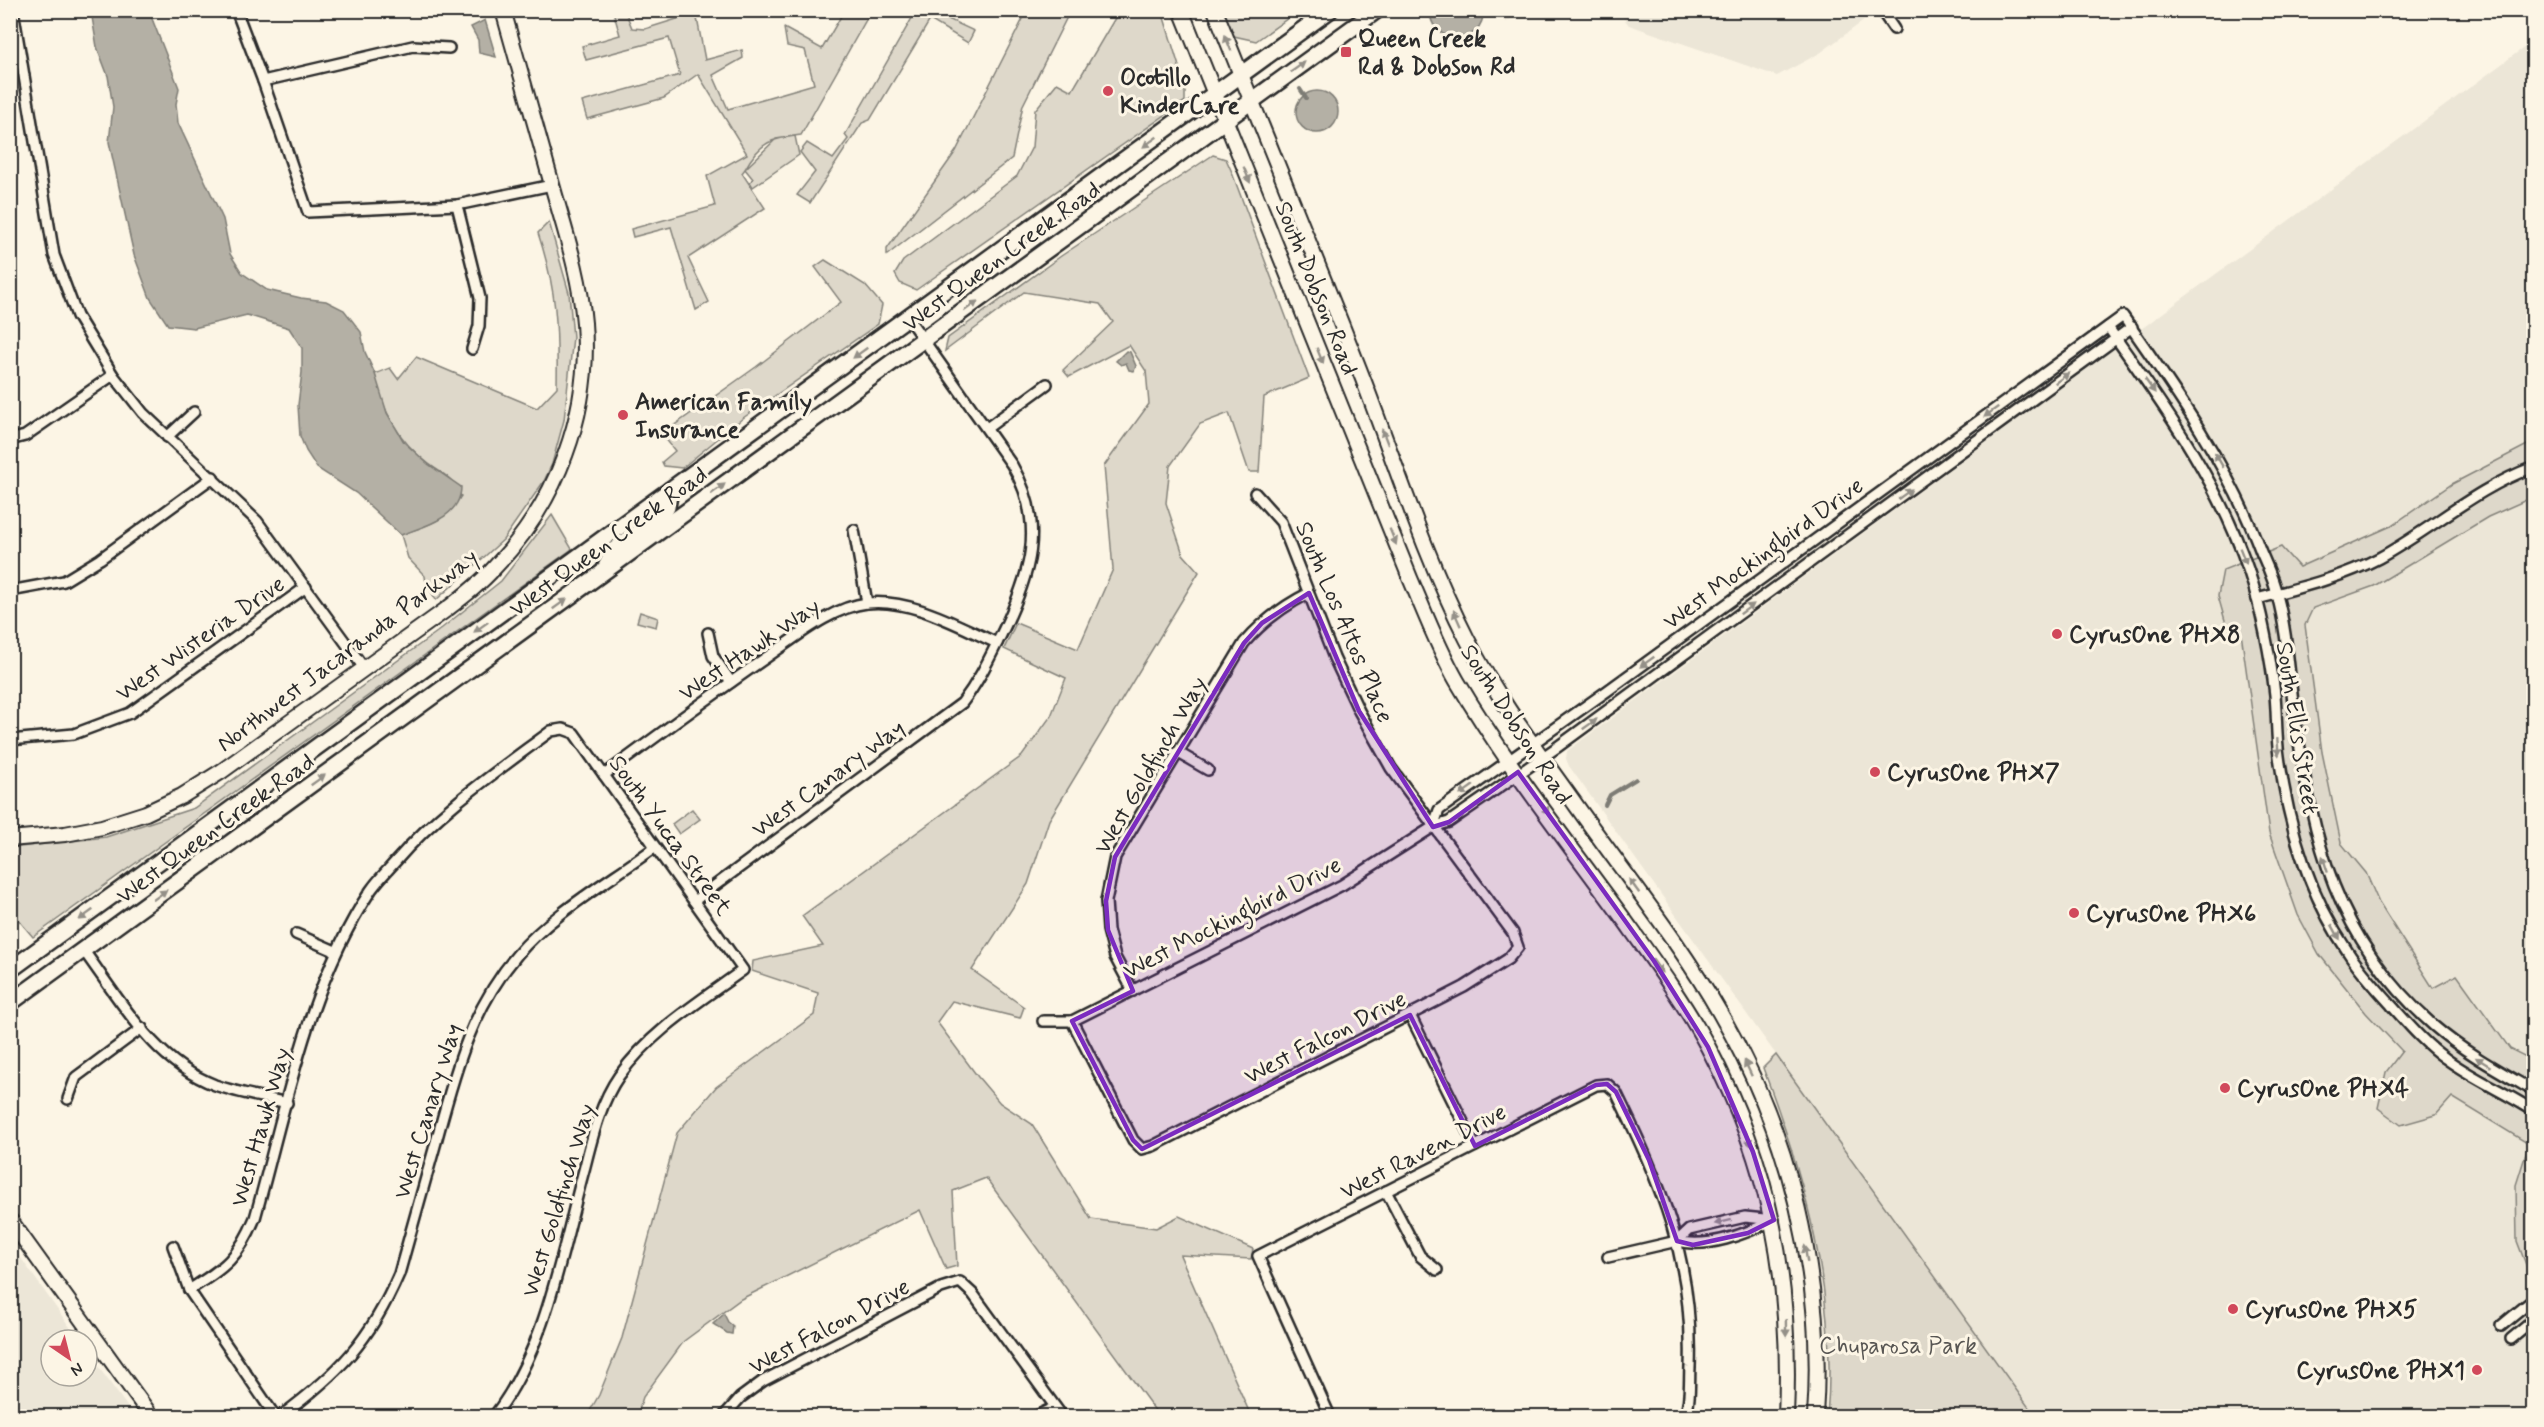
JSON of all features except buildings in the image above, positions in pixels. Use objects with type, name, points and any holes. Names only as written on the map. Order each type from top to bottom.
[{"type":"main road","name":"Northwest Jacaranda Parkway","points":[[10,839],[65,834],[102,827],[146,813],[173,801],[222,771],[447,609],[495,568],[537,513],[563,463],[572,436],[582,391],[585,344],[578,280],[503,10]]},
{"type":"main road","name":"South Dobson Road","points":[[1181,10],[1433,632],[1457,680],[1509,760],[1654,961],[1708,1047],[1753,1152],[1774,1220],[1785,1304],[1786,1416]]},
{"type":"main road","name":"South Dobson Road","points":[[1215,10],[1457,620],[1492,684],[1532,744],[1706,990],[1735,1041],[1765,1106],[1792,1185],[1809,1270],[1817,1364],[1815,1416]]},
{"type":"main road","name":"West Queen Creek Road","points":[[10,970],[1215,96],[1330,10]]},
{"type":"main road","name":"West Queen Creek Road","points":[[10,1004],[1377,10]]},
{"type":"main road","points":[[604,572],[614,550],[662,515],[667,507],[670,490]]},
{"type":"main road","points":[[10,1220],[151,1416]]},
{"type":"street","points":[[13,10],[54,255],[77,316],[112,375],[143,413],[257,521],[364,668]]},
{"type":"street","points":[[237,10],[308,212],[457,205],[552,185]]},
{"type":"street","points":[[1881,10],[1894,29]]},
{"type":"street","points":[[263,81],[413,46],[449,48]]},
{"type":"street","points":[[457,205],[480,298],[479,326],[472,349]]},
{"type":"street","name":"West Mockingbird Drive","points":[[1433,827],[1439,810],[2123,316]]},
{"type":"street","name":"South Ellis Street","points":[[2123,316],[2219,460],[2240,501],[2277,594],[2310,809],[2325,865],[2342,908],[2361,942],[2387,976],[2434,1026],[2479,1059],[2534,1091]]},
{"type":"street","name":"West Canary Way","points":[[694,900],[962,702],[979,681],[1019,595],[1031,559],[1032,531],[1029,503],[1024,485],[987,428],[908,318]]},
{"type":"street","name":"South Ellis Street","points":[[2108,327],[2189,443],[2229,521],[2257,599],[2275,694],[2279,754],[2289,814],[2309,876],[2328,917],[2348,953],[2417,1034],[2445,1058],[2496,1091],[2534,1111]]},
{"type":"street","name":"West Mockingbird Drive","points":[[1043,1022],[1072,1021],[1341,885],[1433,827],[1449,822],[1518,772],[1542,758],[2132,327]]},
{"type":"street","points":[[10,440],[25,436],[112,375]]},
{"type":"street","points":[[987,428],[1047,384]]},
{"type":"street","points":[[168,437],[194,412]]},
{"type":"street","points":[[2257,599],[2354,570],[2406,542],[2467,499],[2534,467]]},
{"type":"street","points":[[10,591],[64,580],[100,559],[213,477]]},
{"type":"street","name":"South Los Altos Place","points":[[1255,492],[1281,522],[1334,658],[1359,711],[1391,768],[1513,933],[1518,947]]},
{"type":"street","points":[[1852,513],[1861,525]]},
{"type":"street","points":[[854,530],[867,603]]},
{"type":"street","name":"West Wisteria Drive","points":[[10,740],[74,734],[130,713],[306,587]]},
{"type":"street","name":"West Goldfinch Way","points":[[1132,991],[1115,957],[1108,930],[1106,901],[1108,881],[1118,850],[1244,643],[1262,623],[1286,605],[1309,593]]},
{"type":"street","name":"West Hawk Way","points":[[604,775],[731,682],[831,615],[867,603],[908,606],[929,613],[997,644]]},
{"type":"street","points":[[708,633],[713,656],[731,682]]},
{"type":"street","name":"West Hawk Way","points":[[189,1290],[225,1267],[246,1241],[255,1218],[311,1016],[335,951],[372,888],[415,838],[454,803],[551,731],[563,729]]},
{"type":"street","name":"South Yucca Street","points":[[563,729],[574,733],[743,970]]},
{"type":"street","points":[[1177,752],[1208,770]]},
{"type":"street","name":"West Canary Way","points":[[281,1416],[320,1388],[348,1359],[372,1327],[388,1300],[399,1274],[457,1066],[481,1007],[497,981],[519,953],[551,924],[654,848]]},
{"type":"street","points":[[297,934],[335,951]]},
{"type":"street","name":"West Falcon Drive","points":[[1072,1021],[1132,1140],[1142,1149],[1153,1146],[1464,987],[1508,959],[1518,947]]},
{"type":"street","points":[[84,951],[142,1028],[171,1060],[215,1085],[287,1103]]},
{"type":"street","name":"West Goldfinch Way","points":[[494,1416],[507,1400],[538,1340],[596,1125],[618,1077],[656,1034],[743,970]]},
{"type":"street","points":[[1410,1015],[1475,1146]]},
{"type":"street","points":[[68,1099],[76,1077],[142,1028]]},
{"type":"street","name":"West Raven Drive","points":[[1330,1416],[1258,1256],[1475,1146],[1596,1085],[1607,1084],[1616,1092],[1649,1160],[1677,1241]]},
{"type":"street","points":[[1386,1191],[1420,1256],[1437,1270]]},
{"type":"street","points":[[1677,1241],[1689,1230],[1744,1217],[1774,1220]]},
{"type":"street","points":[[1608,1257],[1677,1241],[1693,1245],[1748,1233],[1774,1220]]},
{"type":"street","points":[[1677,1241],[1684,1273],[1690,1351],[1688,1408],[1684,1416]]},
{"type":"street","points":[[173,1246],[189,1290],[275,1416]]},
{"type":"street","name":"West Falcon Drive","points":[[724,1416],[740,1398],[763,1381],[941,1288],[960,1282],[973,1294],[1055,1407]]},
{"type":"street","points":[[2501,1326],[2534,1299]]},
{"type":"street","points":[[2511,1339],[2534,1320]]},
{"type":"street","points":[[1036,1416],[1055,1407],[1062,1416]]},
{"type":"highlighted area","points":[[1309,593],[1359,711],[1433,827],[1449,822],[1518,772],[1654,961],[1708,1047],[1753,1152],[1774,1220],[1748,1233],[1693,1245],[1677,1241],[1649,1160],[1616,1092],[1607,1084],[1596,1085],[1475,1146],[1410,1015],[1142,1149],[1133,1140],[1072,1021],[1133,991],[1108,930],[1106,901],[1115,857],[1244,643],[1262,623]]},
{"type":"shaded area","points":[[1484,10],[1482,22],[1472,34],[1455,39],[1437,30],[1430,17],[1430,11]]},
{"type":"shaded area","points":[[1871,10],[1873,14],[1820,53],[1777,76],[1629,25],[1618,11]]},
{"type":"shaded area","points":[[91,11],[149,11],[179,88],[176,104],[178,123],[223,219],[230,254],[242,273],[267,290],[326,301],[344,310],[361,332],[365,352],[375,374],[387,413],[404,442],[428,464],[461,487],[455,506],[440,519],[401,535],[356,493],[317,468],[300,436],[298,405],[302,348],[289,328],[247,315],[194,328],[168,325],[150,298],[134,255],[109,142],[113,107],[108,76],[97,47]]},
{"type":"shaded area","points":[[1498,11],[1525,11],[1506,22]]},
{"type":"shaded area","points":[[485,20],[496,57],[479,53],[478,40],[471,27]]},
{"type":"shaded area","points":[[2533,41],[2533,1416],[2035,1416],[1569,766],[1566,759],[1567,751]]},
{"type":"shaded area","points":[[1317,91],[1332,97],[1338,112],[1332,127],[1317,133],[1302,127],[1296,112],[1302,97]]},
{"type":"shaded area","points":[[1126,351],[1130,352],[1136,366],[1134,371],[1129,370],[1126,363],[1121,365],[1116,361]]},
{"type":"shaded area","points":[[11,1244],[70,1328],[39,1328],[39,1388],[99,1388],[99,1368],[134,1416],[11,1416]]},
{"type":"shaded area","points":[[724,1314],[733,1326],[732,1334],[713,1324]]},
{"type":"green space","points":[[613,11],[625,11],[632,28],[645,29],[696,13],[705,60],[742,50],[743,58],[713,75],[728,109],[814,84],[805,50],[787,46],[784,28],[822,49],[844,11],[871,11],[801,135],[780,138],[795,136],[799,155],[753,187],[750,182],[753,179],[745,169],[742,173],[765,208],[688,258],[709,302],[696,310],[671,227],[633,237],[631,229],[715,206],[707,176],[747,154],[698,74],[664,98],[587,119],[582,102],[680,75],[669,38],[586,60],[582,46],[620,35]],"holes":[[[775,140],[745,169],[762,147]]]},
{"type":"green space","points":[[899,11],[931,11],[974,31],[968,43],[930,20],[870,120],[862,123],[810,203],[797,195],[815,172],[800,152],[807,143],[833,159],[848,139],[845,135],[912,18]]},
{"type":"green space","points":[[1027,11],[1070,11],[1023,105],[1012,158],[887,255],[887,249],[956,151]]},
{"type":"green space","points":[[1115,11],[1162,11],[1185,86],[1185,101],[916,290],[900,283],[895,274],[903,261],[1017,176],[1032,147],[1035,110],[1057,83],[1072,91],[1118,13]]},
{"type":"green space","points":[[1223,11],[1298,11],[1256,41],[1234,36]]},
{"type":"green space","points":[[1213,155],[1226,159],[1231,170],[1309,378],[1264,397],[1259,472],[1249,472],[1229,413],[1200,424],[1170,466],[1166,503],[1183,554],[1199,572],[1049,820],[1028,884],[972,970],[1024,1007],[1020,1018],[952,1001],[937,1022],[1000,1103],[1032,1124],[1091,1219],[1156,1228],[1179,1216],[1253,1249],[1251,1259],[1180,1255],[1251,1416],[1159,1416],[986,1178],[953,1191],[957,1266],[946,1269],[920,1210],[741,1299],[684,1341],[643,1397],[637,1416],[587,1416],[599,1395],[622,1338],[677,1133],[716,1087],[814,1015],[818,993],[752,971],[753,961],[823,946],[802,916],[1022,756],[1051,716],[1066,678],[1004,649],[1016,623],[1078,649],[1113,569],[1104,466],[1149,404],[1146,371],[1129,345],[1069,377],[1063,370],[1113,322],[1100,304],[1024,292],[945,351],[948,338],[1061,256]]},
{"type":"green space","points":[[549,222],[569,293],[573,337],[564,420],[552,464],[544,481],[503,540],[436,600],[426,583],[425,576],[408,558],[401,535],[435,522],[448,513],[461,496],[451,480],[418,455],[400,435],[382,400],[375,374],[390,368],[398,379],[416,357],[537,408],[557,387],[553,291],[538,233]]},
{"type":"green space","points":[[825,260],[865,285],[882,305],[878,324],[743,418],[682,468],[664,466],[662,462],[675,451],[662,434],[756,367],[841,302],[815,267]]},
{"type":"green space","points":[[2533,442],[2533,497],[2488,517],[2374,586],[2313,608],[2305,625],[2322,752],[2341,843],[2366,873],[2379,903],[2433,988],[2457,975],[2510,1049],[2526,1057],[2533,1052],[2533,1283],[2517,1241],[2516,1185],[2529,1144],[2452,1097],[2436,1115],[2401,1125],[2378,1108],[2386,1072],[2402,1051],[2366,1013],[2319,954],[2298,915],[2269,833],[2241,633],[2226,624],[2218,596],[2223,570],[2281,547],[2299,567],[2391,526],[2452,484]]},
{"type":"green space","points":[[552,515],[572,549],[33,937],[11,911],[11,848],[106,837],[194,808],[437,632],[501,581]]},
{"type":"green space","points":[[640,612],[658,618],[656,627],[637,622]]},
{"type":"green space","points":[[692,809],[700,819],[679,834],[672,824]]},
{"type":"green space","name":"Chuparosa Park","points":[[1776,1055],[2035,1416],[1827,1416],[1828,1327],[1815,1239],[1792,1152],[1763,1068]]},
{"type":"waterway","points":[[1300,89],[1306,98]]},
{"type":"waterway","points":[[1605,805],[1610,795],[1636,779]]},
{"type":"place","name":"Queen Creek Rd & Dobson Rd","points":[[1346,52]]},
{"type":"place","name":"Ocotillo KinderCare","points":[[1108,91]]},
{"type":"place","name":"American Family Insurance","points":[[623,415]]},
{"type":"place","name":"CyrusOne PHX8","points":[[2057,634]]},
{"type":"place","name":"CyrusOne PHX7","points":[[1875,772]]},
{"type":"place","name":"CyrusOne PHX6","points":[[2074,913]]},
{"type":"place","name":"CyrusOne PHX4","points":[[2225,1088]]},
{"type":"place","name":"CyrusOne PHX5","points":[[2233,1309]]},
{"type":"place","name":"CyrusOne PHX1","points":[[2477,1370]]}]
